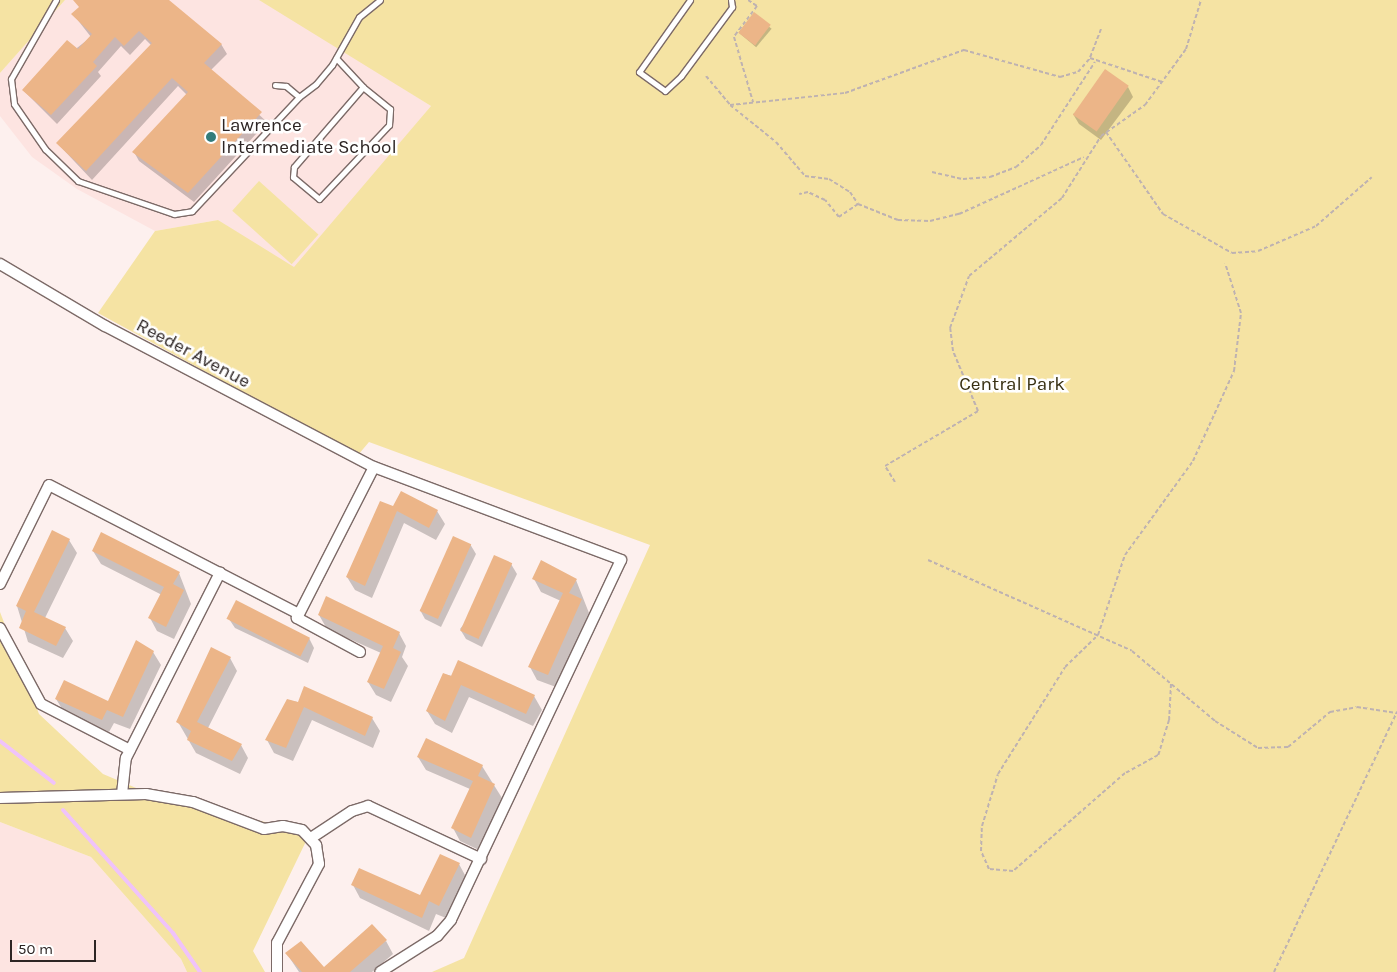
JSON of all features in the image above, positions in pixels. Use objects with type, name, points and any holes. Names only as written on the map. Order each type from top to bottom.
[{"type":"street","name":"Reeder Avenue","points":[[0,264],[130,340],[374,467],[621,560],[481,859]]},
{"type":"street","points":[[360,652],[297,618],[374,467]]},
{"type":"street","points":[[0,584],[49,485],[299,614]]},
{"type":"street","points":[[122,794],[130,750],[220,573]]},
{"type":"street","points":[[0,628],[41,704],[130,750]]},
{"type":"street","points":[[0,798],[122,794],[170,796],[264,829],[293,826],[311,838],[319,864],[277,944],[277,972]]},
{"type":"street","points":[[311,838],[352,811],[368,806],[481,859],[448,926],[380,972]]},
{"type":"lane","points":[[56,0],[11,79],[14,104],[46,149],[78,181],[174,214],[192,211],[336,58],[359,17],[380,0]]},
{"type":"lane","points":[[690,0],[639,72],[666,91],[732,7],[731,0]]},
{"type":"lane","points":[[336,58],[363,87],[390,109],[389,125],[319,199],[293,177],[294,167],[363,87]]},
{"type":"lane","points":[[275,85],[286,86],[299,96]]},
{"type":"path","points":[[748,0],[757,6],[734,36],[753,102]]},
{"type":"path","points":[[895,482],[885,466],[978,412],[953,351],[950,328],[968,276],[1062,198],[1084,157],[1106,132],[1145,105],[1186,49],[1201,0]]},
{"type":"path","points":[[730,105],[845,93],[964,50],[1060,77],[1078,72],[1090,58],[1101,29]]},
{"type":"path","points":[[1090,58],[1095,62],[1162,82]]},
{"type":"path","points":[[932,172],[963,179],[990,177],[1016,167],[1041,145],[1095,62]]},
{"type":"path","points":[[706,76],[730,105],[776,142],[805,176],[829,179],[850,192],[858,204],[898,220],[930,221],[959,214],[1084,157]]},
{"type":"path","points":[[1106,132],[1162,214],[1232,252],[1258,251],[1316,226],[1372,177]]},
{"type":"path","points":[[799,194],[808,192],[825,200],[839,217],[858,204]]},
{"type":"path","points":[[1171,684],[1169,720],[1158,755],[1125,773],[1012,871],[989,869],[981,851],[982,826],[998,774],[1065,668],[1098,635],[1125,555],[1193,461],[1234,371],[1241,313],[1225,263]]},
{"type":"path","points":[[928,560],[1132,651],[1215,721],[1258,748],[1288,747],[1330,712],[1357,707],[1397,713],[1274,972]]},
{"type":"shaded area","name":"Lawrence Intermediate School","points":[[65,0],[263,0],[431,106],[294,270],[218,220],[155,231],[77,189],[32,157],[0,116],[0,73]]},
{"type":"shaded area","points":[[0,822],[91,857],[181,959],[187,972],[0,972]]},
{"type":"green space","points":[[0,0],[65,0],[0,73]]},
{"type":"green space","name":"Central Park","points":[[259,0],[1397,0],[1397,972],[432,972],[464,958],[650,545],[369,442],[358,455],[98,313],[155,231],[218,220],[294,267],[431,106]]},
{"type":"green space","points":[[259,181],[318,235],[292,264],[232,211]]},
{"type":"green space","points":[[0,612],[39,714],[103,774],[148,793],[310,833],[253,951],[265,972],[187,972],[181,959],[91,857],[0,822]]},
{"type":"building","name":"Lawrence Intermediate School","points":[[73,0],[169,0],[222,44],[204,63],[262,112],[188,193],[132,152],[188,92],[172,78],[86,171],[56,143],[152,43],[139,31],[124,46],[115,37],[93,62],[97,66],[51,115],[22,90],[67,40],[78,49],[92,34],[71,14],[79,7]]},
{"type":"building","points":[[754,12],[771,25],[755,45],[738,33]]},
{"type":"building","points":[[1105,69],[1129,86],[1097,132],[1073,115]]},
{"type":"building","points":[[401,491],[438,510],[429,528],[397,511],[365,586],[346,577],[380,501],[393,506]]},
{"type":"building","points":[[52,530],[70,539],[34,612],[66,627],[56,646],[19,628],[26,611],[16,606]]},
{"type":"building","points":[[101,532],[180,572],[173,584],[184,590],[166,627],[148,618],[164,587],[92,551]]},
{"type":"building","points":[[453,536],[471,544],[438,619],[420,611]]},
{"type":"building","points":[[494,555],[512,563],[479,639],[460,631]]},
{"type":"building","points":[[541,560],[577,579],[569,593],[582,599],[548,675],[528,667],[563,593],[532,579]]},
{"type":"building","points":[[326,596],[400,632],[393,648],[401,652],[384,689],[367,682],[383,646],[318,615]]},
{"type":"building","points":[[236,600],[310,638],[300,656],[226,619]]},
{"type":"building","points":[[136,640],[154,651],[123,717],[107,710],[102,720],[55,699],[64,680],[108,701]]},
{"type":"building","points":[[211,647],[231,657],[197,722],[242,744],[232,761],[187,740],[191,731],[176,722]]},
{"type":"building","points":[[458,660],[535,695],[526,714],[461,685],[445,721],[426,711],[443,673],[451,676]]},
{"type":"building","points":[[304,686],[373,717],[365,736],[304,707],[286,748],[265,740],[287,699],[298,702]]},
{"type":"building","points":[[426,738],[483,765],[478,776],[495,784],[471,838],[451,828],[473,781],[417,757]]},
{"type":"building","points":[[440,854],[460,863],[439,906],[429,901],[422,918],[351,885],[359,868],[420,895]]},
{"type":"building","points":[[372,924],[387,940],[350,972],[302,972],[285,953],[301,941],[324,967]]},
{"type":"waterway","points":[[0,741],[54,783]]},
{"type":"waterway","points":[[63,810],[173,933],[200,972]]},
{"type":"place","name":"Lawrence Intermediate School","points":[[211,137]]}]
